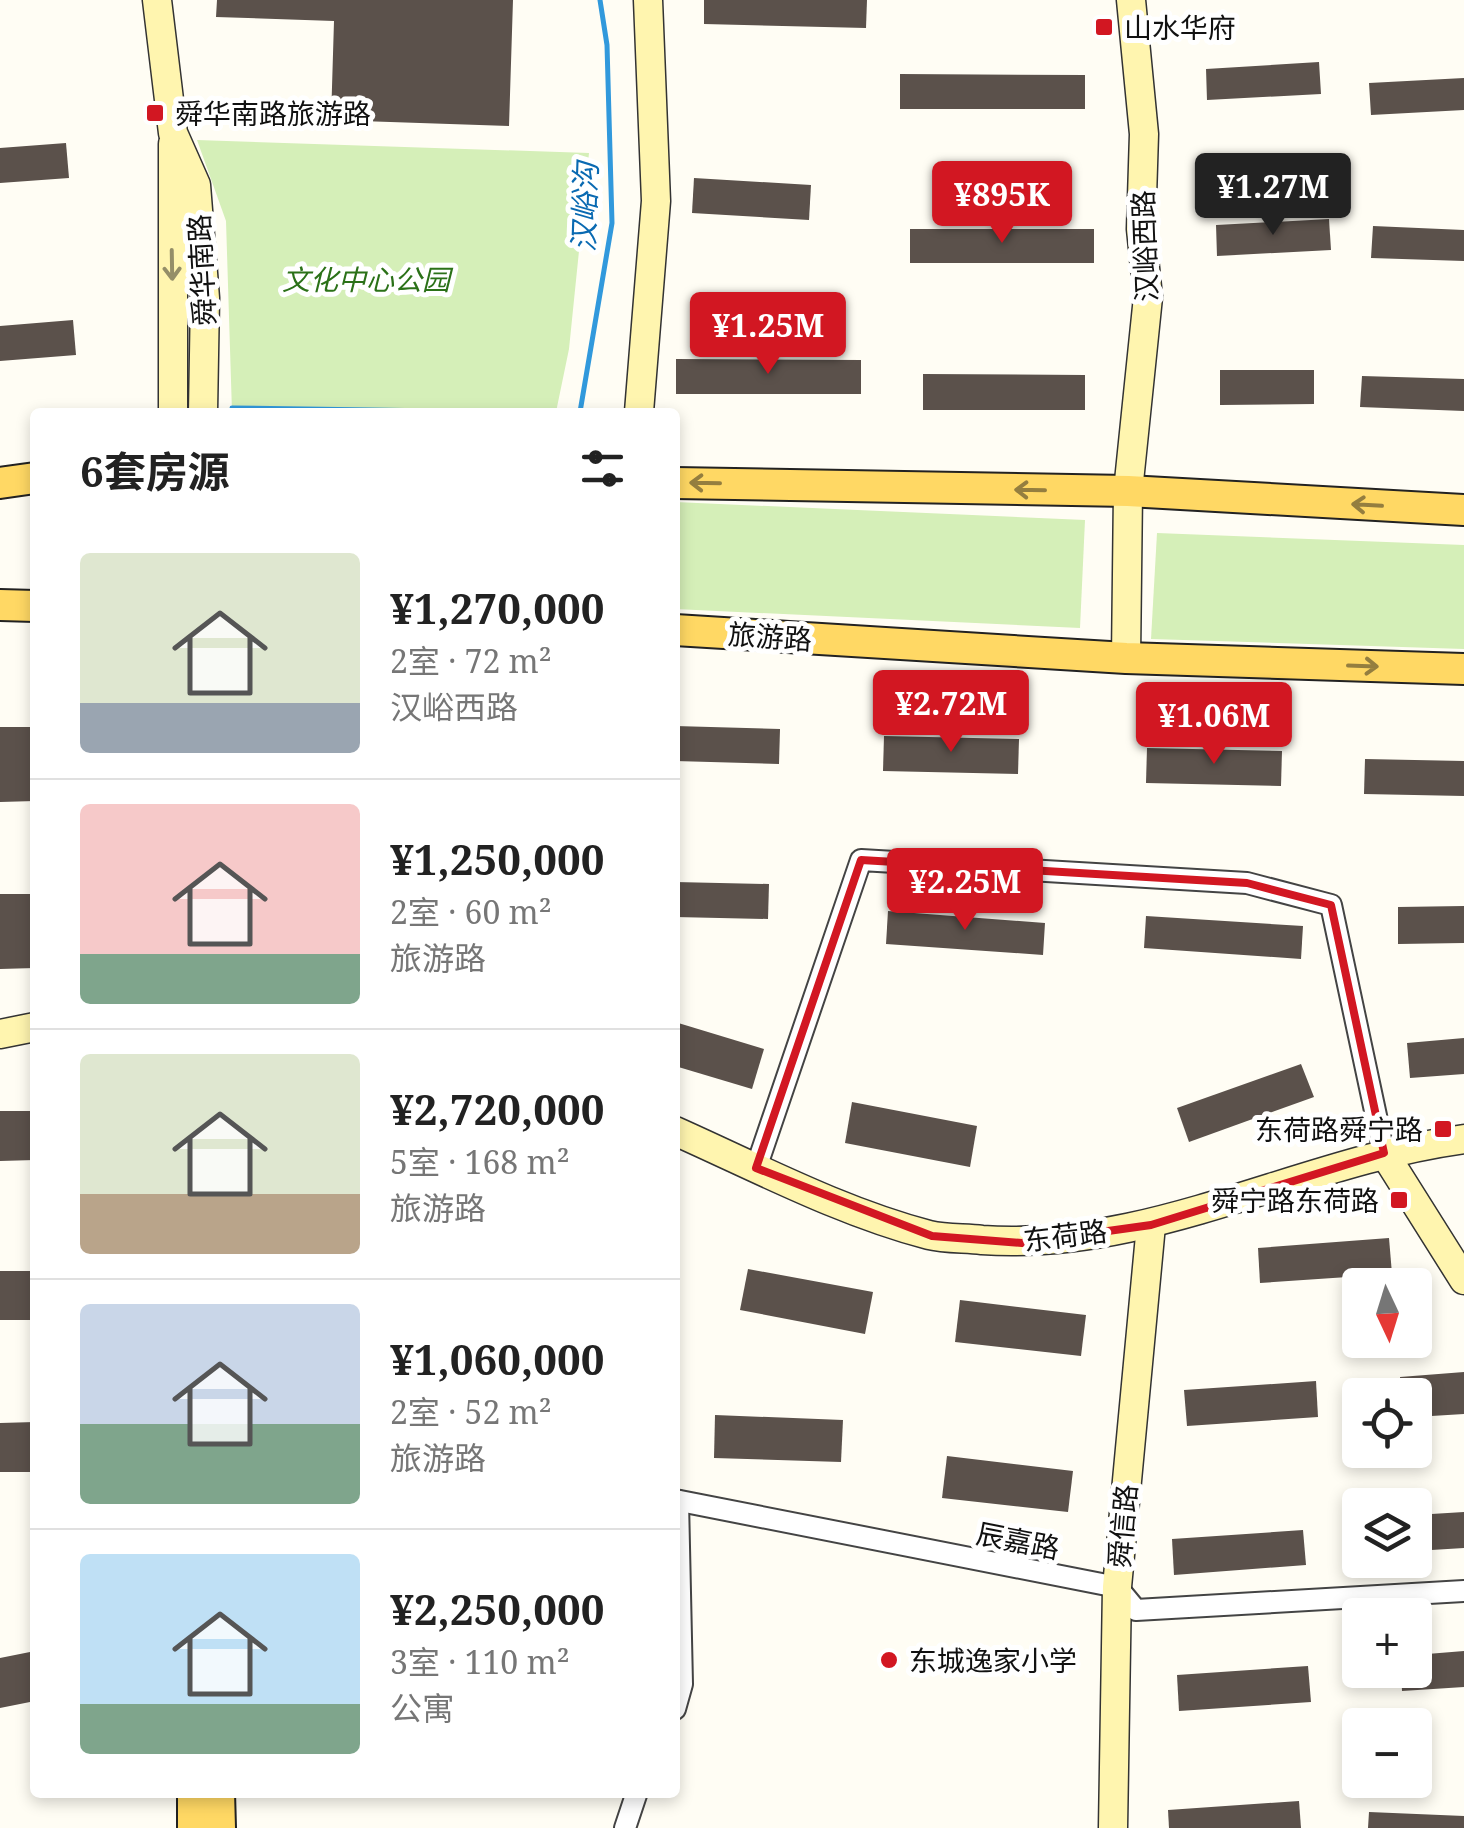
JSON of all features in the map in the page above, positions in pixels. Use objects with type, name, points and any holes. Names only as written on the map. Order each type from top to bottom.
[{"type":"main road","points":[[0,483],[30,479]]},
{"type":"main road","points":[[680,483],[1128,492],[1464,510]]},
{"type":"main road","points":[[0,606],[30,606]]},
{"type":"main road","name":"旅游路","points":[[680,630],[1126,658],[1464,669]]},
{"type":"main road","points":[[192,1798],[193,1828]]},
{"type":"main road","points":[[219,1798],[220,1828]]},
{"type":"street","name":"舜华南路","points":[[157,0],[174,133],[174,408]]},
{"type":"street","points":[[639,408],[656,201],[648,0]]},
{"type":"street","name":"汉峪西路","points":[[1126,658],[1128,492],[1148,297],[1140,230],[1144,134],[1131,0]]},
{"type":"street","name":"舜华南路","points":[[174,133],[196,185],[205,298],[203,408]]},
{"type":"street","points":[[756,1168],[861,860],[1246,883],[1330,906],[1384,1153],[1464,1280]]},
{"type":"street","points":[[0,1034],[30,1028]]},
{"type":"street","name":"东荷路","points":[[680,1133],[831,1201],[932,1236],[1022,1243],[1152,1225],[1384,1153],[1464,1139]]},
{"type":"street","name":"舜信路","points":[[1114,1828],[1117,1587],[1152,1225]]},
{"type":"street","name":"辰嘉路","points":[[680,1502],[1117,1587],[1136,1610],[1464,1591]]},
{"type":"street","points":[[680,1623],[680,1691]]},
{"type":"street","points":[[625,1828],[635,1798]]},
{"type":"highlighted area","points":[[861,860],[1247,883],[1331,905],[1384,1153],[1151,1225],[1022,1243],[932,1236],[756,1168]]},
{"type":"green space","name":"文化中心公园","points":[[197,140],[589,153],[569,349],[557,408],[232,408],[226,221]]},
{"type":"green space","points":[[680,502],[1085,520],[1080,628],[680,609]]},
{"type":"green space","points":[[1157,533],[1464,545],[1464,649],[1151,639]]},
{"type":"building","points":[[217,0],[513,0],[509,126],[331,120],[334,21],[216,17]]},
{"type":"building","points":[[704,0],[867,0],[866,28],[704,24]]},
{"type":"building","points":[[1319,62],[1321,94],[1207,100],[1206,69]]},
{"type":"building","points":[[900,74],[1085,75],[1085,109],[900,109]]},
{"type":"building","points":[[1464,78],[1464,110],[1371,115],[1369,83]]},
{"type":"building","points":[[66,143],[69,178],[0,183],[0,148]]},
{"type":"building","points":[[694,178],[811,185],[809,220],[692,213]]},
{"type":"building","points":[[1329,219],[1331,250],[1217,256],[1216,225]]},
{"type":"building","points":[[1373,226],[1464,230],[1464,261],[1371,258]]},
{"type":"building","points":[[910,229],[1094,229],[1094,263],[910,263]]},
{"type":"building","points":[[73,320],[76,355],[0,361],[0,326]]},
{"type":"building","points":[[676,359],[861,360],[861,394],[676,394]]},
{"type":"building","points":[[1220,370],[1314,370],[1314,404],[1220,405]]},
{"type":"building","points":[[923,374],[1085,375],[1085,410],[923,410]]},
{"type":"building","points":[[1362,376],[1464,379],[1464,411],[1360,407]]},
{"type":"building","points":[[680,726],[780,729],[779,764],[680,761]]},
{"type":"building","points":[[0,727],[30,727],[30,801],[0,802]]},
{"type":"building","points":[[884,736],[1019,739],[1018,774],[883,771]]},
{"type":"building","points":[[1147,748],[1282,751],[1281,786],[1146,783]]},
{"type":"building","points":[[1365,759],[1464,761],[1464,796],[1364,794]]},
{"type":"building","points":[[680,882],[769,884],[768,919],[680,917]]},
{"type":"building","points":[[0,894],[30,894],[30,968],[0,969]]},
{"type":"building","points":[[1464,906],[1464,943],[1398,944],[1398,907]]},
{"type":"building","points":[[888,911],[1045,923],[1043,955],[886,944]]},
{"type":"building","points":[[1146,916],[1303,926],[1301,959],[1144,948]]},
{"type":"building","points":[[680,1024],[764,1049],[752,1089],[680,1067]]},
{"type":"building","points":[[1464,1038],[1464,1074],[1410,1078],[1407,1043]]},
{"type":"building","points":[[1301,1064],[1314,1097],[1189,1142],[1177,1108]]},
{"type":"building","points":[[852,1102],[977,1126],[970,1167],[845,1143]]},
{"type":"building","points":[[0,1111],[30,1111],[30,1160],[0,1161]]},
{"type":"building","points":[[1389,1238],[1392,1268],[1342,1268],[1342,1277],[1260,1283],[1258,1248]]},
{"type":"building","points":[[748,1269],[873,1292],[865,1334],[740,1310]]},
{"type":"building","points":[[0,1271],[30,1271],[30,1320],[0,1320]]},
{"type":"building","points":[[960,1300],[1086,1315],[1081,1356],[955,1342]]},
{"type":"building","points":[[1464,1372],[1464,1414],[1432,1416],[1432,1378],[1400,1377]]},
{"type":"building","points":[[1316,1381],[1318,1417],[1187,1426],[1184,1390]]},
{"type":"building","points":[[715,1415],[843,1420],[841,1462],[714,1458]]},
{"type":"building","points":[[30,1422],[30,1472],[0,1472],[0,1423]]},
{"type":"building","points":[[947,1456],[1073,1471],[1068,1512],[942,1498]]},
{"type":"building","points":[[1464,1512],[1464,1548],[1432,1550],[1432,1514]]},
{"type":"building","points":[[1303,1530],[1306,1565],[1174,1575],[1172,1539]]},
{"type":"building","points":[[1464,1651],[1464,1687],[1402,1691],[1432,1688],[1432,1654]]},
{"type":"building","points":[[30,1652],[30,1702],[0,1708],[0,1658]]},
{"type":"building","points":[[1308,1666],[1311,1702],[1179,1711],[1177,1675]]},
{"type":"building","points":[[1299,1801],[1301,1828],[1169,1828],[1168,1810]]},
{"type":"building","points":[[1369,1812],[1464,1816],[1464,1828],[1368,1828]]},
{"type":"waterway","name":"汉峪沟","points":[[581,408],[612,223],[607,45],[600,0]]},
{"type":"place","name":"山水华府","points":[[1104,27]]},
{"type":"place","name":"舜华南路旅游路","points":[[155,113]]},
{"type":"place","name":"东荷路舜宁路","points":[[1443,1129]]},
{"type":"place","name":"舜宁路东荷路","points":[[1399,1200]]},
{"type":"place","name":"东城逸家小学","points":[[889,1660]]}]
